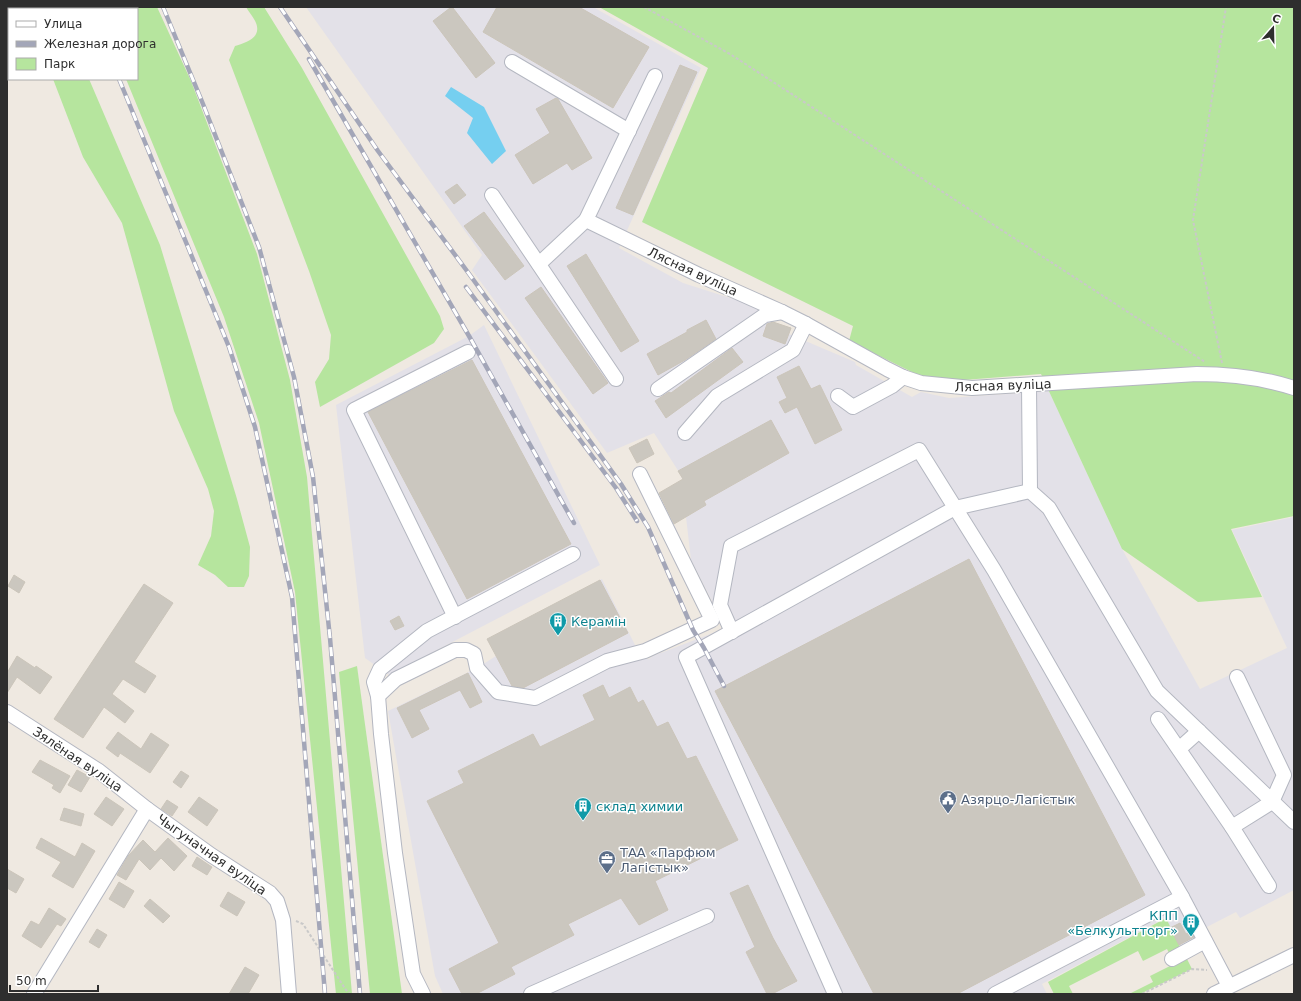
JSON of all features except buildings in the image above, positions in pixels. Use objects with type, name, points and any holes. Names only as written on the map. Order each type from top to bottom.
[{"type":"street","points":[[512,62],[629,131]]},
{"type":"street","points":[[539,264],[586,220],[655,76]]},
{"type":"street","points":[[492,195],[616,380]]},
{"type":"street","name":"Лясная вуліца","points":[[586,220],[699,275],[782,312],[903,377],[921,383],[972,388],[1197,374],[1225,374],[1294,388]]},
{"type":"street","points":[[658,389],[765,315],[782,312]]},
{"type":"street","points":[[685,433],[717,396],[793,350],[806,324]]},
{"type":"street","points":[[455,617],[354,410],[468,352]]},
{"type":"street","points":[[838,396],[853,407],[892,386],[903,377]]},
{"type":"street","points":[[1029,385],[1030,491],[1049,508],[1158,691],[1294,822]]},
{"type":"street","points":[[732,632],[720,605],[731,546],[919,450],[994,570],[1182,897],[1229,986]]},
{"type":"street","points":[[378,696],[396,679],[455,650],[466,650],[474,654],[477,668],[498,692],[535,698],[607,661],[645,651],[712,620],[640,474]]},
{"type":"street","points":[[835,994],[686,657],[955,508],[1030,491]]},
{"type":"street","points":[[423,994],[413,974],[393,838],[378,696],[374,682],[380,669],[427,631],[574,554]]},
{"type":"street","points":[[1232,827],[1272,802],[1284,775],[1237,677]]},
{"type":"street","name":"Зялёная вуліца","points":[[7,712],[99,771],[148,809]]},
{"type":"street","points":[[1158,719],[1232,827],[1269,886]]},
{"type":"street","points":[[1179,749],[1199,731]]},
{"type":"street","points":[[1272,802],[1294,826]]},
{"type":"street","points":[[34,994],[148,809]]},
{"type":"street","name":"Чыгуначная вуліца","points":[[148,809],[211,855],[270,893],[277,901],[283,920],[289,994]]},
{"type":"street","points":[[995,994],[1182,897]]},
{"type":"street","points":[[531,994],[707,916]]},
{"type":"street","points":[[1172,959],[1205,942]]},
{"type":"street","points":[[1214,994],[1294,955]]},
{"type":"path","points":[[644,7],[730,54],[1225,374]]},
{"type":"path","points":[[1225,374],[1193,220],[1226,7]]},
{"type":"path","points":[[281,913],[303,924],[350,994]]},
{"type":"shaded area","points":[[306,7],[593,7],[701,68],[619,248],[683,283],[768,310],[763,320],[791,328],[789,334],[855,362],[856,365],[912,397],[921,392],[949,398],[1049,391],[1122,549],[1200,689],[1287,648],[1232,530],[1294,517],[1294,890],[1240,918],[1236,912],[1199,931],[1197,939],[1181,948],[1165,918],[1042,984],[1047,994],[443,994],[435,976],[388,711],[477,668],[496,656],[487,639],[602,579],[642,659],[649,659],[653,656],[726,628],[691,560],[686,517],[706,505],[704,501],[686,487],[679,472],[654,433],[607,453],[472,270],[482,255]]},
{"type":"shaded area","points":[[484,325],[600,565],[389,675],[365,658],[336,405],[469,336]]},
{"type":"green space","points":[[157,7],[191,81],[257,254],[290,380],[307,477],[352,994],[336,994],[295,592],[259,423],[224,317],[126,80],[138,80],[138,8],[96,8]]},
{"type":"green space","points":[[246,7],[264,7],[302,68],[440,316],[444,329],[434,343],[320,407],[315,382],[329,359],[331,335],[309,271],[229,60],[235,46],[252,39],[257,32],[256,23]]},
{"type":"green space","points":[[599,7],[1294,7],[1294,516],[1231,529],[1262,597],[1198,602],[1122,549],[1041,374],[951,381],[920,376],[849,341],[853,326],[642,222],[708,68]]},
{"type":"green space","points":[[53,80],[89,80],[160,245],[237,499],[250,547],[249,576],[244,587],[228,587],[215,575],[198,565],[211,536],[214,511],[208,489],[174,411],[122,223],[83,157]]},
{"type":"green space","points":[[357,666],[402,994],[370,994],[339,672]]},
{"type":"green space","points":[[1166,918],[1182,951],[1171,957],[1167,949],[1143,961],[1138,951],[1069,986],[1073,994],[1054,994],[1048,982]]},
{"type":"green space","points":[[1185,955],[1192,969],[1140,994],[1129,994],[1153,982],[1150,976],[1174,964]]},
{"type":"water","points":[[451,87],[484,107],[506,151],[492,164],[467,133],[473,118],[445,96]]},
{"type":"railway","points":[[163,7],[259,247],[294,377],[313,477],[330,638],[360,994]]},
{"type":"railway","points":[[280,7],[378,151],[621,484],[648,527],[693,630],[724,686]]},
{"type":"railway","points":[[309,59],[469,336],[574,523]]},
{"type":"railway","points":[[119,80],[229,347],[255,427],[292,597],[325,994]]},
{"type":"railway","points":[[466,287],[616,488],[637,521]]},
{"type":"place","name":"Керамін","points":[[558,636]]},
{"type":"place","name":"Азярцо-Лагістык","points":[[948,814]]},
{"type":"place","name":"склад химии","points":[[583,821]]},
{"type":"place","name":"ТАА «Парфюм Лагістык»","points":[[607,874]]},
{"type":"place","name":"КПП «Белкультторг»","points":[[1191,937]]}]
